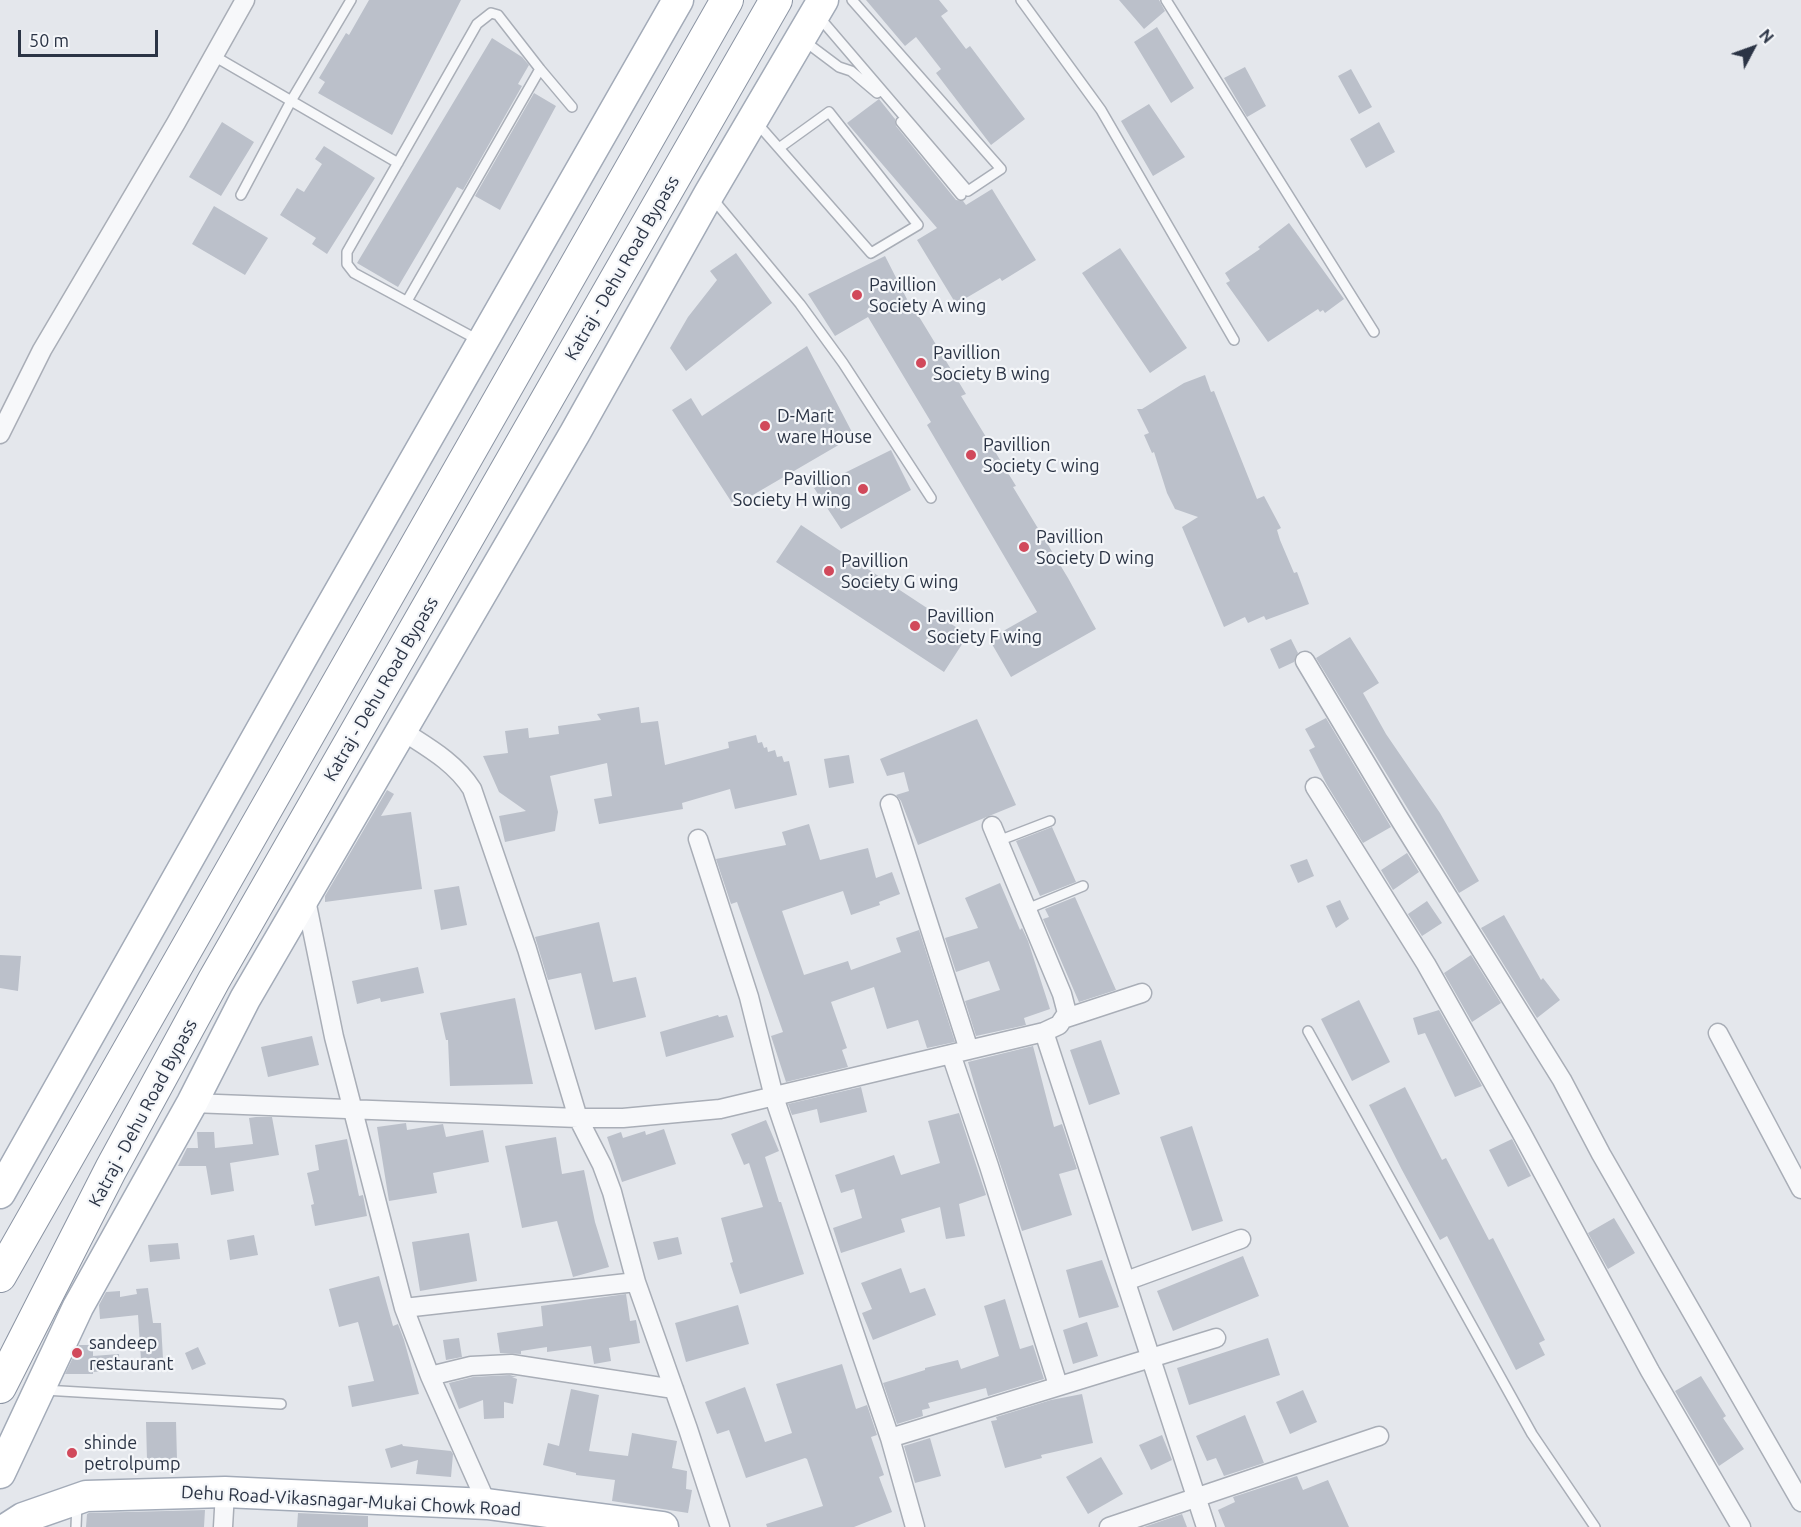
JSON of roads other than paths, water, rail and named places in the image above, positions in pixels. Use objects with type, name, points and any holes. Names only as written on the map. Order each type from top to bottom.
[{"type":"highway","points":[[0,1276],[727,0]]},
{"type":"highway","name":"Katraj - Dehu Road Bypass","points":[[0,1387],[117,1159],[214,980],[776,0]]},
{"type":"main road","points":[[0,1192],[677,0]]},
{"type":"main road","points":[[0,1473],[78,1307],[192,1103],[245,999],[575,433],[820,6]]},
{"type":"main road","name":"Dehu Road-Vikasnagar-Mukai Chowk Road","points":[[9,1527],[23,1518],[77,1513],[86,1496],[225,1492],[487,1504],[663,1527]]},
{"type":"street","points":[[0,434],[42,350],[245,0]]},
{"type":"street","points":[[1305,661],[1397,815],[1562,1080],[1606,1164],[1801,1502]]},
{"type":"street","points":[[401,730],[450,762],[472,789],[527,949],[578,1118],[612,1192],[636,1282],[720,1527]]},
{"type":"street","points":[[1315,787],[1426,964],[1521,1132],[1650,1371],[1741,1527]]},
{"type":"street","points":[[890,804],[969,1050]]},
{"type":"street","points":[[192,1103],[578,1118],[623,1118],[675,1114],[720,1109],[774,1097],[1044,1032],[1059,1025],[1067,1013],[1062,994],[995,833]]},
{"type":"street","points":[[698,839],[749,997],[774,1097],[890,1438],[915,1527]]},
{"type":"street","points":[[305,895],[334,1037],[404,1308],[430,1376],[487,1504]]},
{"type":"street","points":[[1063,1019],[1142,993]]},
{"type":"street","points":[[1044,1032],[1206,1527]]},
{"type":"street","points":[[1718,1033],[1801,1189]]},
{"type":"street","points":[[951,1054],[1058,1385]]},
{"type":"street","points":[[1126,1281],[1240,1239]]},
{"type":"street","points":[[404,1308],[636,1282]]},
{"type":"street","points":[[890,1438],[1216,1338]]},
{"type":"street","points":[[430,1376],[471,1366],[511,1364],[674,1389]]},
{"type":"street","points":[[1109,1527],[1379,1436]]},
{"type":"street","points":[[223,1527],[225,1492]]},
{"type":"lane","points":[[241,195],[291,101],[351,0]]},
{"type":"lane","points":[[820,6],[968,191],[1001,169],[852,0]]},
{"type":"lane","points":[[1021,0],[1101,110],[1234,340]]},
{"type":"lane","points":[[1166,0],[1374,332]]},
{"type":"lane","points":[[482,342],[354,273],[347,264],[346,258],[351,245],[477,24],[484,17],[491,13],[498,15],[572,107]]},
{"type":"lane","points":[[801,39],[839,67],[851,71],[873,89],[961,195]]},
{"type":"lane","points":[[214,56],[398,163]]},
{"type":"lane","points":[[407,301],[540,69]]},
{"type":"lane","points":[[754,120],[871,253],[918,225],[829,112],[779,148]]},
{"type":"lane","points":[[710,195],[800,304],[843,363],[931,498]]},
{"type":"lane","points":[[995,833],[1050,821]]},
{"type":"lane","points":[[1027,909],[1083,886]]},
{"type":"lane","points":[[1308,1031],[1532,1434],[1595,1527]]},
{"type":"lane","points":[[39,1389],[281,1404]]},
{"type":"place","name":"Pavillion Society A wing","points":[[857,295]]},
{"type":"place","name":"Pavillion Society B wing","points":[[921,363]]},
{"type":"place","name":"D-Mart ware House","points":[[765,426]]},
{"type":"place","name":"Pavillion Society C wing","points":[[971,455]]},
{"type":"place","name":"Pavillion Society H wing","points":[[863,489]]},
{"type":"place","name":"Pavillion Society D wing","points":[[1024,547]]},
{"type":"place","name":"Pavillion Society G wing","points":[[829,571]]},
{"type":"place","name":"Pavillion Society F wing","points":[[915,626]]},
{"type":"place","name":"sandeep restaurant","points":[[77,1353]]},
{"type":"place","name":"shinde petrolpump","points":[[72,1453]]}]
